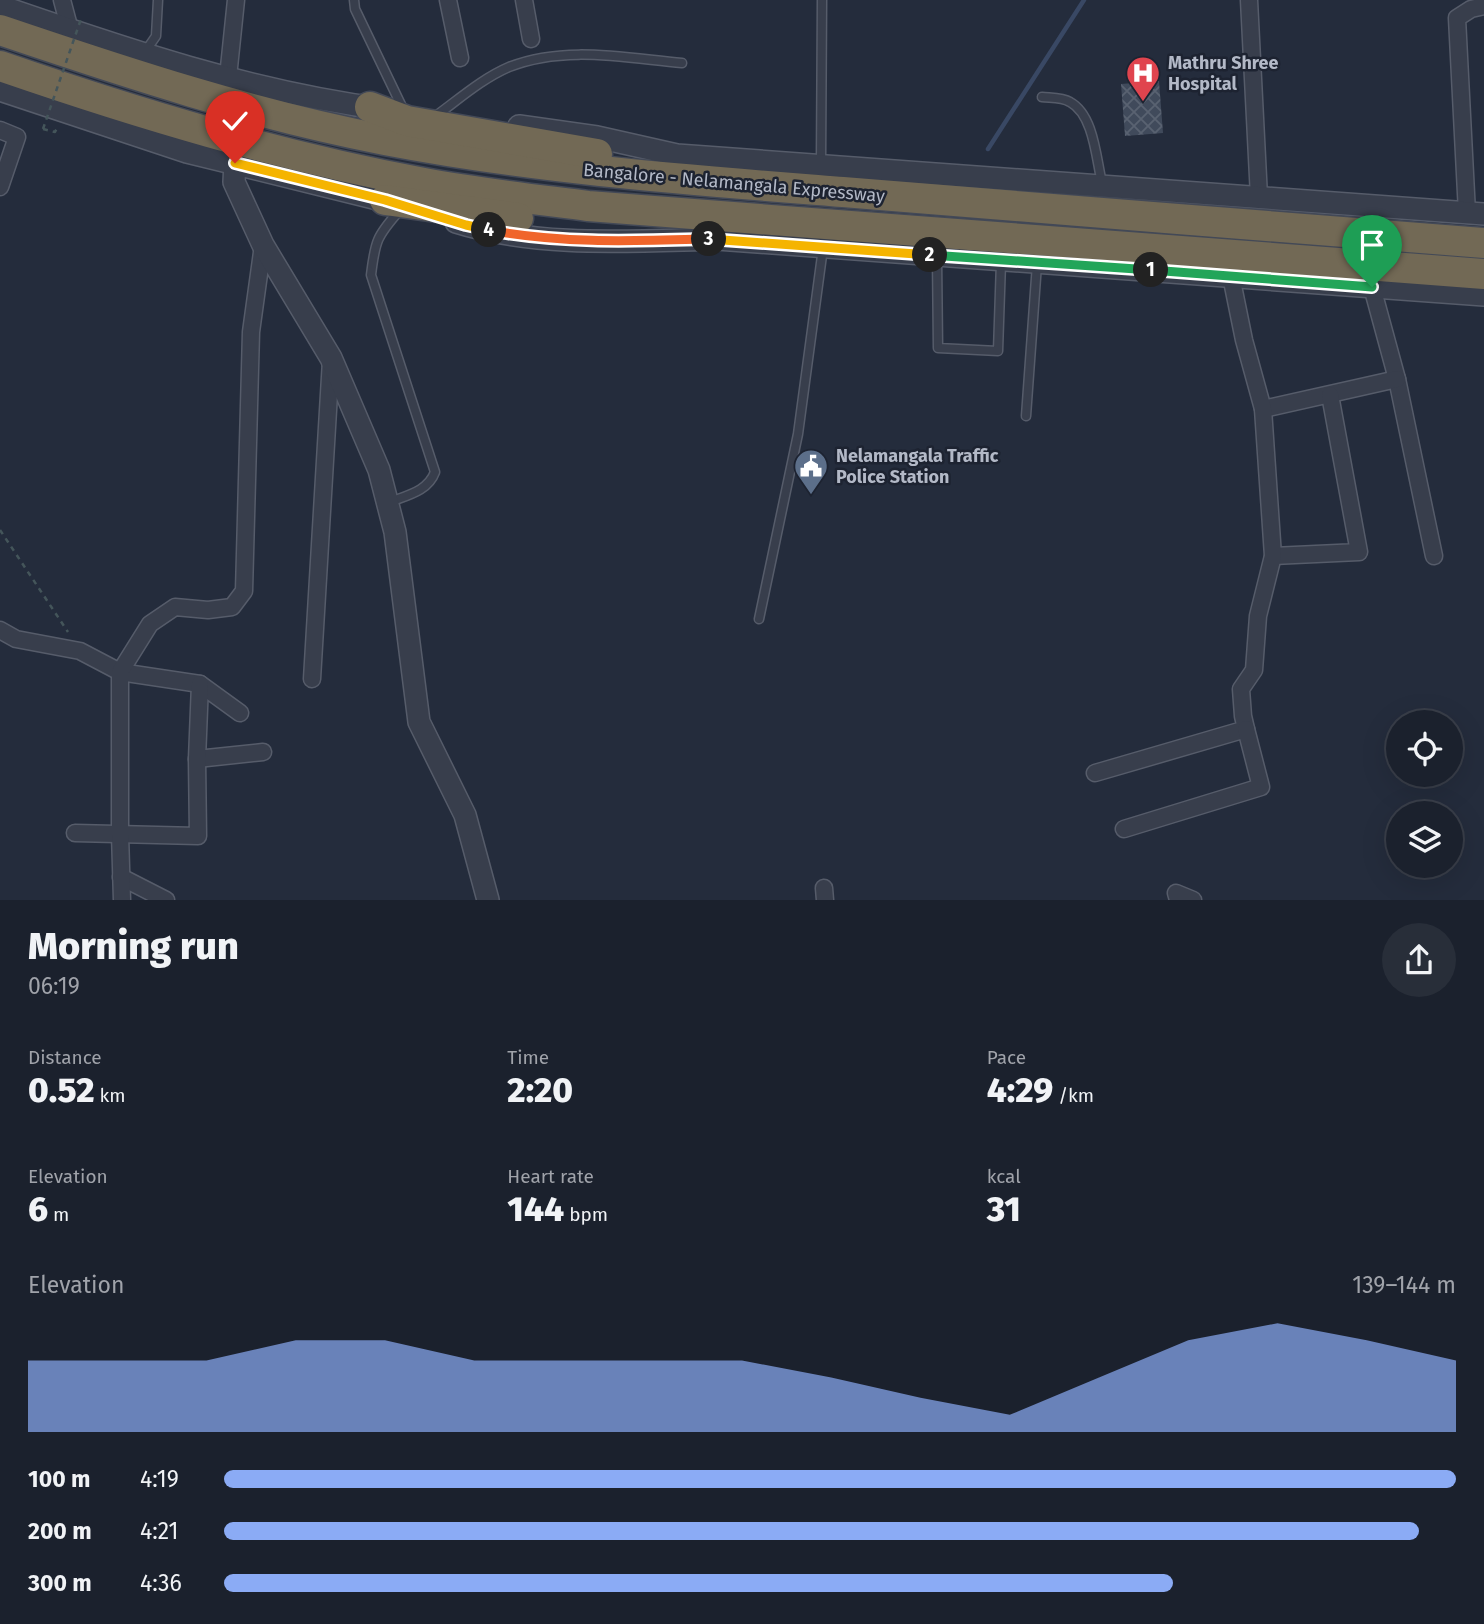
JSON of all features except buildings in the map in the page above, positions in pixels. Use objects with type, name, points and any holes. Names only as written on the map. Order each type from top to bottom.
[{"type":"highway","name":"Bangalore - Nelamangala Expressway","points":[[0,30],[160,84],[279,116],[480,157],[659,177],[1484,243]]},
{"type":"highway","name":"Bangalore - Nelamangala Expressway","points":[[0,66],[117,106],[261,148],[426,184],[588,206],[1484,274]]},
{"type":"highway","points":[[370,107],[407,121],[503,139],[569,147],[601,155],[659,177]]},
{"type":"highway","points":[[395,203],[601,227],[644,227],[727,217]]},
{"type":"street","points":[[62,0],[76,24]]},
{"type":"street","points":[[228,77],[236,0]]},
{"type":"street","points":[[448,0],[460,58]]},
{"type":"street","points":[[524,0],[531,39]]},
{"type":"street","points":[[1249,0],[1259,197]]},
{"type":"street","points":[[0,6],[76,24],[144,54],[307,96],[597,137],[677,155],[1475,213],[1457,18],[1471,9],[1484,6]]},
{"type":"street","points":[[0,90],[175,148],[505,233],[603,242],[717,239],[1484,295]]},
{"type":"street","points":[[0,130],[18,137],[0,187]]},
{"type":"street","points":[[235,163],[234,182],[263,245],[331,358],[379,471],[395,532],[419,722],[465,815],[488,900]]},
{"type":"street","points":[[122,900],[120,672],[150,624],[175,607],[208,610],[232,607],[244,591],[251,332],[263,245]]},
{"type":"street","points":[[1124,829],[1261,788],[1242,716],[1241,689],[1254,670],[1258,616],[1273,556],[1263,408],[1244,340],[1231,276]]},
{"type":"street","points":[[1372,287],[1397,379],[1434,556]]},
{"type":"street","points":[[312,679],[331,358]]},
{"type":"street","points":[[1263,408],[1397,379]]},
{"type":"street","points":[[1273,556],[1359,552],[1330,395]]},
{"type":"street","points":[[0,630],[16,639],[80,651],[120,672],[200,684],[240,713]]},
{"type":"street","points":[[75,833],[198,836],[200,684]]},
{"type":"street","points":[[1095,773],[1246,729]]},
{"type":"street","points":[[197,759],[262,752]]},
{"type":"street","points":[[121,877],[166,900]]},
{"type":"street","points":[[1178,900],[1176,893],[1192,900]]},
{"type":"lane","points":[[144,54],[156,36],[158,0]]},
{"type":"lane","points":[[354,0],[355,9],[404,111]]},
{"type":"lane","points":[[821,166],[822,0]]},
{"type":"lane","points":[[437,115],[508,68],[548,55],[575,54],[682,63]]},
{"type":"lane","points":[[1042,97],[1067,100],[1079,108],[1088,124],[1103,186]]},
{"type":"lane","points":[[388,503],[420,491],[432,482],[435,472],[371,275],[374,245],[395,203]]},
{"type":"lane","points":[[759,619],[798,434],[823,248]]},
{"type":"lane","points":[[937,255],[938,348],[998,351],[1002,259]]},
{"type":"lane","points":[[1026,415],[1037,261]]},
{"type":"path","points":[[55,132],[43,129],[76,24]]},
{"type":"path","points":[[0,530],[80,651]]},
{"type":"waterway","points":[[988,149],[1084,0]]},
{"type":"place","name":"Mathru Shree Hospital","points":[[1143,103]]},
{"type":"place","name":"Nelamangala Traffic Police Station","points":[[811,496]]},
{"type":"route","points":[[235,163],[385,200],[466,225],[505,233],[568,240],[603,242],[717,239],[1372,287]]}]
